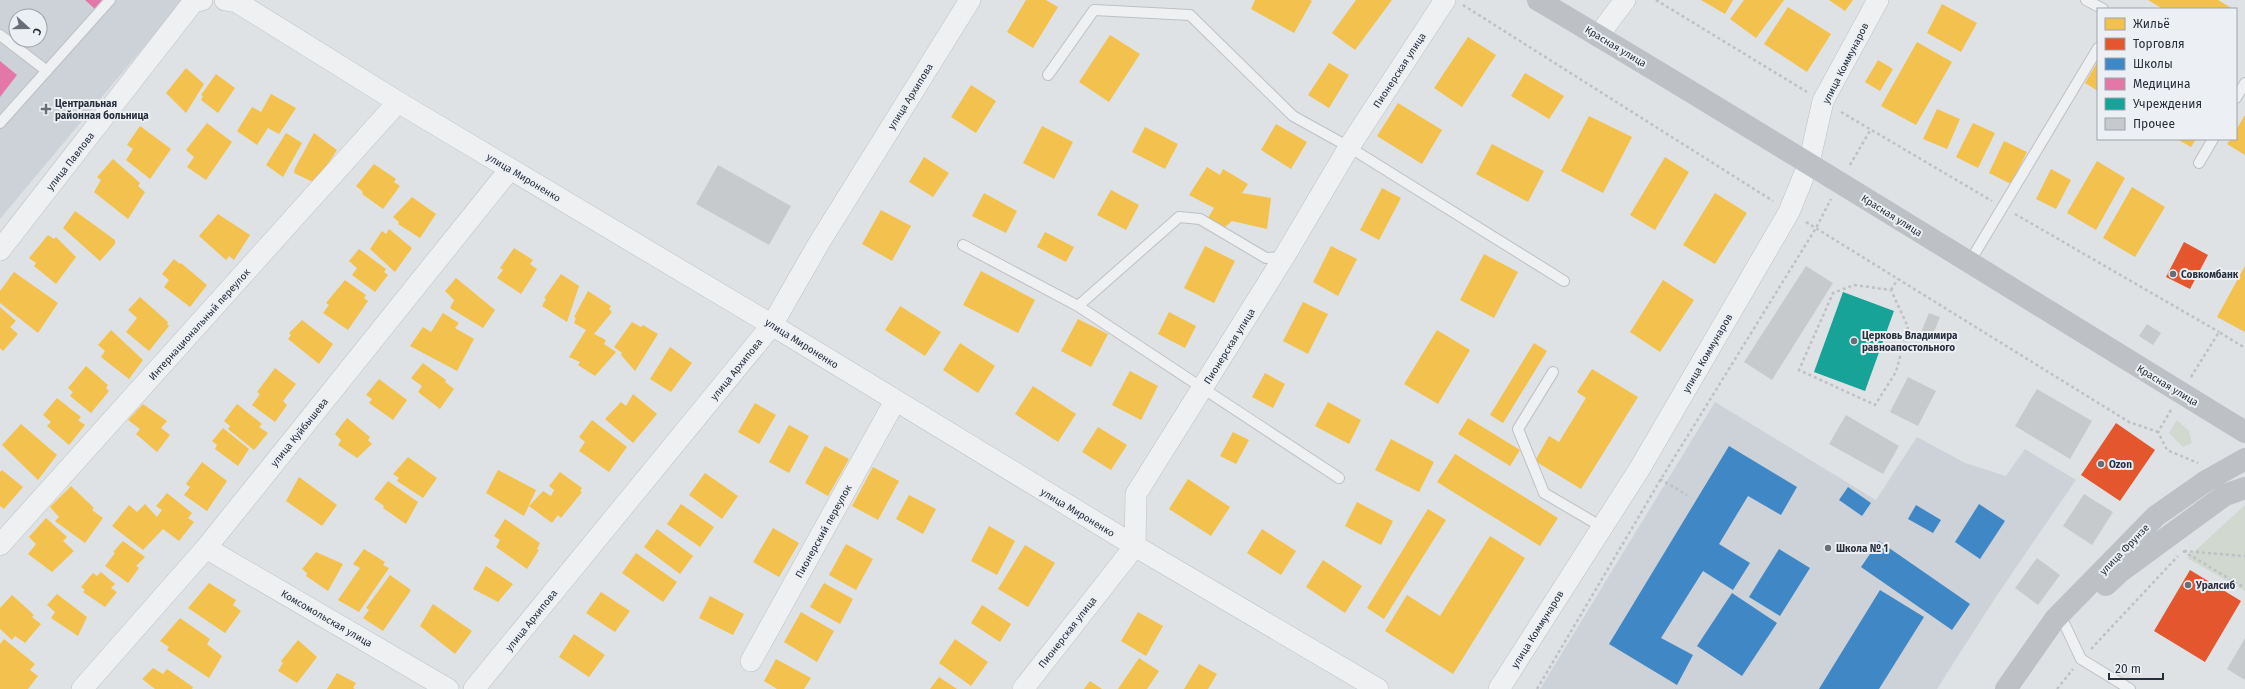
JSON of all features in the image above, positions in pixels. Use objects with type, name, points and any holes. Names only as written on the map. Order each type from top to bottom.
[{"type":"main road","name":"Красная улица","points":[[1538,0],[1809,162],[1970,264],[2245,432]]},
{"type":"main road","name":"улица Фрунзе","points":[[2006,689],[2025,664],[2055,619],[2156,516],[2206,481],[2245,460]]},
{"type":"main road","name":"улица Фрунзе","points":[[2025,664],[2064,623],[2121,571],[2225,495],[2245,488]]},
{"type":"street","name":"улица Павлова","points":[[0,250],[194,1],[202,0]]},
{"type":"street","name":"улица Мироненко","points":[[225,0],[237,2],[398,102],[772,325],[1134,546],[1378,689]]},
{"type":"street","name":"улица Архипова","points":[[474,689],[772,325],[819,243],[970,0]]},
{"type":"street","name":"Пионерская улица","points":[[1023,689],[1134,546],[1136,494],[1203,388],[1349,147],[1444,0]]},
{"type":"street","points":[[1598,36],[1625,0]]},
{"type":"street","name":"улица Коммунаров","points":[[1499,689],[1640,468],[1789,212],[1809,162],[1823,101],[1878,0]]},
{"type":"street","name":"Интернациональный переулок","points":[[0,545],[398,102]]},
{"type":"street","name":"улица Куйбышева","points":[[82,689],[206,548],[510,169]]},
{"type":"street","name":"Пионерский переулок","points":[[751,661],[895,401]]},
{"type":"street","name":"Комсомольская улица","points":[[206,548],[448,689]]},
{"type":"lane","points":[[0,123],[110,0]]},
{"type":"lane","points":[[2086,0],[2101,8]]},
{"type":"lane","points":[[1048,75],[1094,10],[1190,15],[1293,116],[1349,147],[1564,281]]},
{"type":"lane","points":[[0,35],[47,71]]},
{"type":"lane","points":[[1970,264],[2097,50]]},
{"type":"lane","points":[[2237,96],[2242,87]]},
{"type":"lane","points":[[2199,163],[2212,140]]},
{"type":"lane","points":[[1078,306],[1179,217],[1200,219],[1266,258],[1284,256]]},
{"type":"lane","points":[[963,245],[1078,306],[1339,478]]},
{"type":"lane","points":[[1553,372],[1518,429],[1544,492],[1602,527]]},
{"type":"lane","points":[[2064,623],[2081,659],[2130,689]]},
{"type":"path","points":[[1656,0],[2003,208],[2219,332]]},
{"type":"path","points":[[1537,689],[1661,479],[1816,228],[1840,182],[1871,129]]},
{"type":"path","points":[[1891,290],[1898,279]]},
{"type":"path","points":[[1854,285],[1891,290],[1908,327],[1896,372],[1875,405],[1799,370],[1833,293],[1854,285]]},
{"type":"path","points":[[1640,468],[1687,495]]},
{"type":"path","points":[[2057,689],[2081,659],[2188,546]]},
{"type":"path","points":[[2182,551],[2245,556]]},
{"type":"path","points":[[2182,551],[2245,588]]},
{"type":"shaded area","name":"Центральная районная больница","points":[[0,0],[183,0],[0,219]]},
{"type":"shaded area","name":"Школа № 1","points":[[1715,402],[1876,500],[1917,437],[1965,463],[2006,476],[2025,449],[2076,480],[1997,595],[1937,689],[1540,689]]},
{"type":"shaded area","points":[[2177,420],[2189,431],[2192,443],[2183,447],[2169,433]]},
{"type":"shaded area","points":[[2245,505],[2245,591],[2187,558]]},
{"type":"building: Жильё","points":[[1026,0],[1046,0],[1058,7],[1033,48],[1007,32]]},
{"type":"building: Жильё","points":[[1255,0],[1312,1],[1294,33],[1251,9]]},
{"type":"building: Жильё","points":[[1356,0],[1392,0],[1355,50],[1332,33]]},
{"type":"building: Жильё","points":[[1701,0],[1733,0],[1725,14]]},
{"type":"building: Жильё","points":[[1744,0],[1784,0],[1756,38],[1730,19]]},
{"type":"building: Жильё","points":[[1829,0],[1853,0],[1845,11]]},
{"type":"building: Жильё","points":[[2148,0],[2218,0],[2231,8],[2161,8]]},
{"type":"building: Жильё","points":[[1942,4],[1977,23],[1961,52],[1927,33]]},
{"type":"building: Жильё","points":[[1788,7],[1831,34],[1807,72],[1764,44]]},
{"type":"building: Жильё","points":[[1110,35],[1140,54],[1109,102],[1079,82]]},
{"type":"building: Жильё","points":[[1468,37],[1496,55],[1462,107],[1434,88]]},
{"type":"building: Жильё","points":[[1917,42],[1952,62],[1916,125],[1881,106]]},
{"type":"building: Жильё","points":[[1878,60],[1893,69],[1880,91],[1865,82]]},
{"type":"building: Жильё","points":[[1329,63],[1349,75],[1329,108],[1308,95]]},
{"type":"building: Жильё","points":[[2097,63],[2097,90],[2085,83]]},
{"type":"building: Жильё","points":[[186,68],[204,84],[186,113],[166,93]]},
{"type":"building: Жильё","points":[[1525,73],[1564,96],[1549,119],[1511,96]]},
{"type":"building: Жильё","points":[[216,74],[235,88],[218,113],[201,100],[203,96],[201,95]]},
{"type":"building: Жильё","points":[[971,85],[996,101],[976,133],[951,117]]},
{"type":"building: Жильё","points":[[271,94],[296,108],[279,134],[268,128],[257,145],[237,131],[252,107],[261,112]]},
{"type":"building: Жильё","points":[[1398,103],[1442,130],[1422,164],[1377,136]]},
{"type":"building: Жильё","points":[[1937,109],[1960,119],[1947,149],[1923,139]]},
{"type":"building: Жильё","points":[[2245,115],[2245,155],[2227,144],[2230,140],[2237,140],[2237,128]]},
{"type":"building: Жильё","points":[[1589,116],[1632,137],[1603,193],[1561,171]]},
{"type":"building: Жильё","points":[[207,123],[232,142],[206,180],[187,167],[194,157],[186,150]]},
{"type":"building: Жильё","points":[[1973,123],[1995,133],[1978,168],[1956,157]]},
{"type":"building: Жильё","points":[[1276,124],[1307,142],[1291,169],[1261,150]]},
{"type":"building: Жильё","points":[[140,126],[171,149],[150,179],[126,160],[133,149],[127,145]]},
{"type":"building: Жильё","points":[[1042,126],[1073,142],[1054,179],[1023,163]]},
{"type":"building: Жильё","points":[[1145,127],[1178,144],[1165,169],[1132,152]]},
{"type":"building: Жильё","points":[[286,133],[302,143],[283,177],[266,165]]},
{"type":"building: Жильё","points":[[314,133],[337,150],[315,183],[294,173],[295,168]]},
{"type":"building: Жильё","points":[[2179,140],[2195,140],[2191,147]]},
{"type":"building: Жильё","points":[[2004,141],[2027,152],[2011,184],[1989,173]]},
{"type":"building: Жильё","points":[[1492,144],[1544,171],[1528,202],[1476,174]]},
{"type":"building: Жильё","points":[[924,157],[949,173],[933,197],[909,182]]},
{"type":"building: Жильё","points":[[1665,157],[1689,172],[1655,230],[1630,215]]},
{"type":"building: Жильё","points":[[113,159],[140,183],[138,186],[145,192],[128,219],[94,192],[101,180],[97,177]]},
{"type":"building: Жильё","points":[[2097,161],[2125,178],[2096,230],[2067,213]]},
{"type":"building: Жильё","points":[[374,164],[396,179],[394,182],[400,186],[383,209],[362,194],[363,192],[356,186]]},
{"type":"building: Жильё","points":[[1207,167],[1220,175],[1223,169],[1248,184],[1242,193],[1271,198],[1267,229],[1232,221],[1224,228],[1208,218],[1214,208],[1189,195]]},
{"type":"building: Жильё","points":[[2051,169],[2071,180],[2056,209],[2036,199]]},
{"type":"building: Жильё","points":[[2132,187],[2165,207],[2135,257],[2103,238]]},
{"type":"building: Жильё","points":[[1382,188],[1401,198],[1379,240],[1360,230]]},
{"type":"building: Жильё","points":[[1111,190],[1139,205],[1126,230],[1097,215]]},
{"type":"building: Жильё","points":[[984,193],[1017,211],[1006,233],[972,216]]},
{"type":"building: Жильё","points":[[1715,193],[1747,213],[1715,264],[1683,245]]},
{"type":"building: Жильё","points":[[412,197],[436,214],[420,238],[398,224],[399,222],[393,217]]},
{"type":"building: Жильё","points":[[881,210],[911,226],[892,261],[862,244]]},
{"type":"building: Жильё","points":[[75,211],[115,240],[115,244],[100,261],[63,228]]},
{"type":"building: Жильё","points":[[218,214],[250,235],[234,260],[229,256],[226,260],[199,236]]},
{"type":"building: Жильё","points":[[389,229],[412,248],[395,272],[370,249],[382,231],[386,234]]},
{"type":"building: Жильё","points":[[1045,232],[1074,247],[1066,262],[1037,247]]},
{"type":"building: Жильё","points":[[48,235],[54,239],[56,237],[76,257],[56,284],[34,266],[36,263],[29,258]]},
{"type":"building: Жильё","points":[[1205,246],[1235,261],[1214,303],[1184,288]]},
{"type":"building: Жильё","points":[[1331,246],[1357,259],[1338,296],[1313,282]]},
{"type":"building: Жильё","points":[[514,248],[533,260],[530,264],[537,269],[521,294],[497,278],[503,270],[500,268]]},
{"type":"building: Жильё","points":[[359,249],[386,269],[384,272],[388,275],[375,292],[352,275],[357,268],[349,261]]},
{"type":"building: Жильё","points":[[1484,254],[1518,272],[1494,318],[1460,300]]},
{"type":"building: Жильё","points":[[174,259],[207,285],[190,307],[164,287],[169,280],[162,274]]},
{"type":"building: Жильё","points":[[2245,266],[2245,332],[2217,317]]},
{"type":"building: Жильё","points":[[981,271],[1035,300],[1018,333],[963,305]]},
{"type":"building: Жильё","points":[[14,272],[58,303],[38,333],[0,303],[0,291]]},
{"type":"building: Жильё","points":[[561,274],[579,286],[567,322],[542,306],[546,299],[544,298]]},
{"type":"building: Жильё","points":[[456,278],[495,310],[483,328],[450,308],[454,300],[445,291]]},
{"type":"building: Жильё","points":[[345,280],[366,295],[364,298],[368,301],[348,330],[323,313],[329,305],[326,303]]},
{"type":"building: Жильё","points":[[1663,280],[1694,300],[1660,352],[1630,332]]},
{"type":"building: Жильё","points":[[588,291],[611,306],[609,309],[612,312],[594,334],[606,340],[604,344],[616,352],[595,376],[578,365],[580,362],[569,357],[586,330],[574,323],[576,318],[574,317]]},
{"type":"building: Жильё","points":[[140,297],[168,322],[167,324],[169,326],[149,351],[126,332],[137,318],[128,310]]},
{"type":"building: Жильё","points":[[1303,302],[1328,314],[1308,354],[1283,341]]},
{"type":"building: Жильё","points":[[900,306],[941,332],[925,356],[885,330]]},
{"type":"building: Жильё","points":[[0,307],[16,321],[10,327],[18,334],[3,351],[0,348]]},
{"type":"building: Жильё","points":[[1169,312],[1196,326],[1185,348],[1158,334]]},
{"type":"building: Жильё","points":[[443,313],[459,323],[455,328],[474,339],[457,371],[410,346],[423,327],[431,332]]},
{"type":"building: Жильё","points":[[1078,319],[1108,334],[1091,367],[1061,351]]},
{"type":"building: Жильё","points":[[302,320],[333,344],[319,364],[288,339],[291,335],[289,333]]},
{"type":"building: Жильё","points":[[632,322],[641,327],[643,325],[658,334],[635,371],[621,355],[622,353],[614,347]]},
{"type":"building: Жильё","points":[[111,330],[143,360],[129,379],[101,357],[105,351],[98,345]]},
{"type":"building: Жильё","points":[[1437,330],[1470,350],[1438,404],[1404,384]]},
{"type":"building: Жильё","points":[[960,343],[995,366],[978,393],[943,370]]},
{"type":"building: Жильё","points":[[1534,343],[1547,351],[1503,423],[1490,415]]},
{"type":"building: Жильё","points":[[670,347],[692,363],[671,392],[650,379]]},
{"type":"building: Жильё","points":[[423,363],[446,380],[445,382],[454,389],[440,409],[418,392],[422,386],[411,378]]},
{"type":"building: Жильё","points":[[86,366],[108,385],[106,388],[109,391],[91,413],[70,396],[73,392],[68,388]]},
{"type":"building: Жильё","points":[[275,368],[296,384],[283,401],[287,405],[275,422],[252,405],[260,394],[257,392]]},
{"type":"building: Жильё","points":[[1592,369],[1638,397],[1581,489],[1535,461],[1549,436],[1559,442],[1586,398],[1577,392]]},
{"type":"building: Жильё","points":[[1130,371],[1158,386],[1141,420],[1112,405]]},
{"type":"building: Жильё","points":[[1265,373],[1285,384],[1273,408],[1252,397]]},
{"type":"building: Жильё","points":[[379,379],[407,400],[393,420],[369,403],[372,399],[366,395]]},
{"type":"building: Жильё","points":[[1033,386],[1076,414],[1058,442],[1015,414]]},
{"type":"building: Жильё","points":[[633,394],[657,414],[633,443],[605,419],[621,402],[626,406]]},
{"type":"building: Жильё","points":[[57,398],[81,417],[78,420],[85,425],[69,445],[47,426],[51,422],[43,415]]},
{"type":"building: Жильё","points":[[1328,402],[1361,420],[1349,444],[1315,426]]},
{"type":"building: Жильё","points":[[755,403],[776,415],[759,444],[738,432]]},
{"type":"building: Жильё","points":[[143,404],[167,421],[161,428],[170,435],[157,452],[136,434],[140,429],[128,420]]},
{"type":"building: Жильё","points":[[237,404],[262,424],[259,427],[268,433],[254,450],[228,429],[230,426],[224,421]]},
{"type":"building: Жильё","points":[[347,418],[370,437],[368,440],[372,444],[357,458],[338,445],[341,440],[335,434]]},
{"type":"building: Жильё","points":[[1468,418],[1520,450],[1510,466],[1458,434]]},
{"type":"building: Жильё","points":[[592,420],[627,447],[609,472],[579,451],[585,442],[579,437]]},
{"type":"building: Жильё","points":[[21,424],[57,455],[38,480],[2,445]]},
{"type":"building: Жильё","points":[[789,425],[809,436],[789,473],[769,462]]},
{"type":"building: Жильё","points":[[1098,427],[1127,445],[1111,470],[1082,452]]},
{"type":"building: Жильё","points":[[223,428],[249,449],[238,466],[215,449],[217,445],[212,441]]},
{"type":"building: Жильё","points":[[1233,432],[1249,440],[1236,464],[1220,456]]},
{"type":"building: Жильё","points":[[1391,439],[1434,462],[1419,492],[1375,470]]},
{"type":"building: Жильё","points":[[825,446],[849,459],[828,496],[805,483]]},
{"type":"building: Жильё","points":[[1455,454],[1558,518],[1540,546],[1437,482]]},
{"type":"building: Жильё","points":[[408,457],[437,478],[423,498],[397,481],[399,478],[393,474]]},
{"type":"building: Жильё","points":[[202,462],[227,481],[207,511],[184,495],[190,487],[186,484]]},
{"type":"building: Жильё","points":[[873,467],[899,481],[878,520],[852,506]]},
{"type":"building: Жильё","points":[[2,470],[23,487],[4,509],[0,506],[0,472]]},
{"type":"building: Жильё","points":[[498,470],[536,490],[524,516],[486,493]]},
{"type":"building: Жильё","points":[[560,472],[582,488],[580,491],[582,492],[561,518],[558,515],[552,523],[529,506],[543,491],[551,496],[554,490],[549,486]]},
{"type":"building: Жильё","points":[[705,473],[738,496],[722,519],[689,495]]},
{"type":"building: Жильё","points":[[299,477],[337,505],[322,526],[286,501]]},
{"type":"building: Жильё","points":[[1188,479],[1230,507],[1211,536],[1169,509]]},
{"type":"building: Жильё","points":[[388,481],[418,502],[406,524],[383,508],[384,506],[374,499]]},
{"type":"building: Жильё","points":[[71,486],[94,508],[92,510],[103,518],[85,543],[55,521],[59,517],[50,507]]},
{"type":"building: Жильё","points":[[167,493],[192,513],[188,518],[194,522],[179,541],[163,529],[143,550],[112,526],[129,505],[137,512],[145,504],[157,517],[162,510],[156,506]]},
{"type":"building: Жильё","points":[[909,495],[936,509],[923,534],[896,519]]},
{"type":"building: Жильё","points":[[1357,502],[1393,521],[1381,545],[1345,526]]},
{"type":"building: Жильё","points":[[681,504],[714,527],[700,547],[667,524]]},
{"type":"building: Жильё","points":[[1428,509],[1446,520],[1384,619],[1367,608]]},
{"type":"building: Жильё","points":[[46,518],[67,537],[63,541],[74,551],[52,572],[28,554],[36,544],[29,537]]},
{"type":"building: Жильё","points":[[505,519],[540,543],[537,549],[539,550],[527,569],[496,547],[500,540],[494,536]]},
{"type":"building: Жильё","points":[[989,526],[1015,541],[997,575],[971,561]]},
{"type":"building: Жильё","points":[[773,528],[799,543],[779,577],[753,562]]},
{"type":"building: Жильё","points":[[657,529],[693,556],[680,574],[644,547]]},
{"type":"building: Жильё","points":[[1262,529],[1296,551],[1281,575],[1247,553]]},
{"type":"building: Жильё","points":[[1490,536],[1525,558],[1453,674],[1385,631],[1407,595],[1440,616]]},
{"type":"building: Жильё","points":[[123,541],[145,557],[136,566],[139,568],[128,583],[105,566],[115,553],[113,552]]},
{"type":"building: Жильё","points":[[846,544],[873,559],[856,590],[829,575]]},
{"type":"building: Жильё","points":[[1025,545],[1055,563],[1028,607],[998,589]]},
{"type":"building: Жильё","points":[[364,549],[385,562],[383,565],[389,568],[359,612],[338,600],[360,568],[353,564]]},
{"type":"building: Жильё","points":[[316,552],[343,564],[328,591],[306,576],[307,573],[302,569]]},
{"type":"building: Жильё","points":[[636,553],[677,582],[663,602],[622,573]]},
{"type":"building: Жильё","points":[[1323,560],[1362,586],[1345,613],[1306,587]]},
{"type":"building: Жильё","points":[[486,566],[513,584],[498,602],[473,589]]},
{"type":"building: Жильё","points":[[101,572],[115,584],[111,588],[117,592],[105,607],[83,592],[85,590],[81,587],[93,573],[97,576]]},
{"type":"building: Жильё","points":[[390,575],[411,590],[383,631],[363,618],[369,610],[366,608]]},
{"type":"building: Жильё","points":[[209,583],[236,600],[233,605],[241,611],[225,633],[188,608]]},
{"type":"building: Жильё","points":[[824,583],[853,599],[840,624],[810,607]]},
{"type":"building: Жильё","points":[[601,592],[630,611],[615,632],[586,613]]},
{"type":"building: Жильё","points":[[57,594],[87,617],[78,636],[51,618],[55,612],[47,605]]},
{"type":"building: Жильё","points":[[12,595],[34,615],[32,617],[41,624],[25,643],[15,636],[12,640],[0,629],[0,608]]},
{"type":"building: Жильё","points":[[710,596],[744,614],[733,635],[699,618]]},
{"type":"building: Жильё","points":[[433,604],[472,631],[455,654],[420,626]]},
{"type":"building: Жильё","points":[[982,605],[1011,624],[1000,642],[971,623]]},
{"type":"building: Жильё","points":[[801,612],[834,631],[817,662],[784,642]]},
{"type":"building: Жильё","points":[[1138,612],[1163,626],[1146,656],[1121,641]]},
{"type":"building: Жильё","points":[[180,618],[210,639],[207,644],[222,656],[209,678],[167,650],[169,647],[160,641]]},
{"type":"building: Жильё","points":[[574,634],[605,655],[589,677],[559,657]]},
{"type":"building: Жильё","points":[[4,639],[35,664],[30,670],[38,676],[28,689],[0,689],[0,644]]},
{"type":"building: Жильё","points":[[955,639],[988,662],[971,686],[939,663]]},
{"type":"building: Жильё","points":[[298,640],[317,657],[297,683],[278,671],[283,663],[281,661]]},
{"type":"building: Жильё","points":[[1139,658],[1159,671],[1147,689],[1118,689]]},
{"type":"building: Жильё","points":[[776,659],[811,678],[804,689],[777,689],[764,681]]},
{"type":"building: Жильё","points":[[1199,664],[1217,674],[1208,689],[1184,689]]},
{"type":"building: Жильё","points":[[153,668],[163,674],[167,669],[193,687],[192,689],[155,689],[142,679]]},
{"type":"building: Жильё","points":[[337,673],[356,683],[353,688],[355,689],[327,689]]},
{"type":"building: Жильё","points":[[939,677],[957,689],[930,689]]},
{"type":"building: Жильё","points":[[1090,681],[1102,689],[1084,689]]},
{"type":"building: Торговля","points":[[2184,242],[2208,255],[2190,289],[2166,277]]},
{"type":"building: Торговля","points":[[2116,423],[2155,450],[2120,501],[2081,475]]},
{"type":"building: Торговля","points":[[2190,570],[2241,601],[2205,662],[2154,631]]},
{"type":"building: Школы","points":[[1729,446],[1797,487],[1781,515],[1748,496],[1719,544],[1750,563],[1733,590],[1703,571],[1661,638],[1693,655],[1677,685],[1609,644]]},
{"type":"building: Школы","points":[[1848,487],[1871,503],[1862,516],[1839,500]]},
{"type":"building: Школы","points":[[1979,504],[2005,521],[1980,559],[1955,542]]},
{"type":"building: Школы","points":[[1916,505],[1941,520],[1933,533],[1908,519]]},
{"type":"building: Школы","points":[[1879,541],[1970,604],[1952,630],[1861,567]]},
{"type":"building: Школы","points":[[1779,549],[1810,568],[1780,616],[1749,597]]},
{"type":"building: Школы","points":[[1880,590],[1924,617],[1879,689],[1819,689]]},
{"type":"building: Школы","points":[[1732,593],[1777,623],[1742,676],[1697,646]]},
{"type":"building: Медицина","points":[[85,0],[102,0],[95,9]]},
{"type":"building: Медицина","points":[[0,61],[17,75],[0,97]]},
{"type":"building: Учреждения","name":"Церковь Владимира равноапостольного","points":[[1843,292],[1894,311],[1865,391],[1814,372]]},
{"type":"building: Прочее","points":[[718,165],[791,206],[769,245],[696,204]]},
{"type":"building: Прочее","points":[[1806,266],[1833,283],[1772,380],[1744,362]]},
{"type":"building: Прочее","points":[[1929,313],[1940,317],[1930,342],[1919,337]]},
{"type":"building: Прочее","points":[[2147,324],[2161,333],[2153,345],[2139,336]]},
{"type":"building: Прочее","points":[[1908,377],[1936,391],[1918,426],[1890,412]]},
{"type":"building: Прочее","points":[[2037,389],[2092,421],[2070,459],[2015,426]]},
{"type":"building: Прочее","points":[[1846,415],[1899,446],[1883,474],[1829,444]]},
{"type":"building: Прочее","points":[[2084,494],[2113,512],[2092,545],[2063,526]]},
{"type":"building: Прочее","points":[[2037,558],[2060,575],[2038,605],[2015,588]]},
{"type":"building: Прочее","points":[[2245,638],[2245,680],[2227,669]]},
{"type":"place","name":"Центральная районная больница","points":[[46,109]]},
{"type":"place","name":"Совкомбанк","points":[[2173,274]]},
{"type":"place","name":"Церковь Владимира равноапостольного","points":[[1854,341]]},
{"type":"place","name":"Ozon","points":[[2101,464]]},
{"type":"place","name":"Школа № 1","points":[[1828,548]]},
{"type":"place","name":"Уралсиб","points":[[2188,585]]}]
